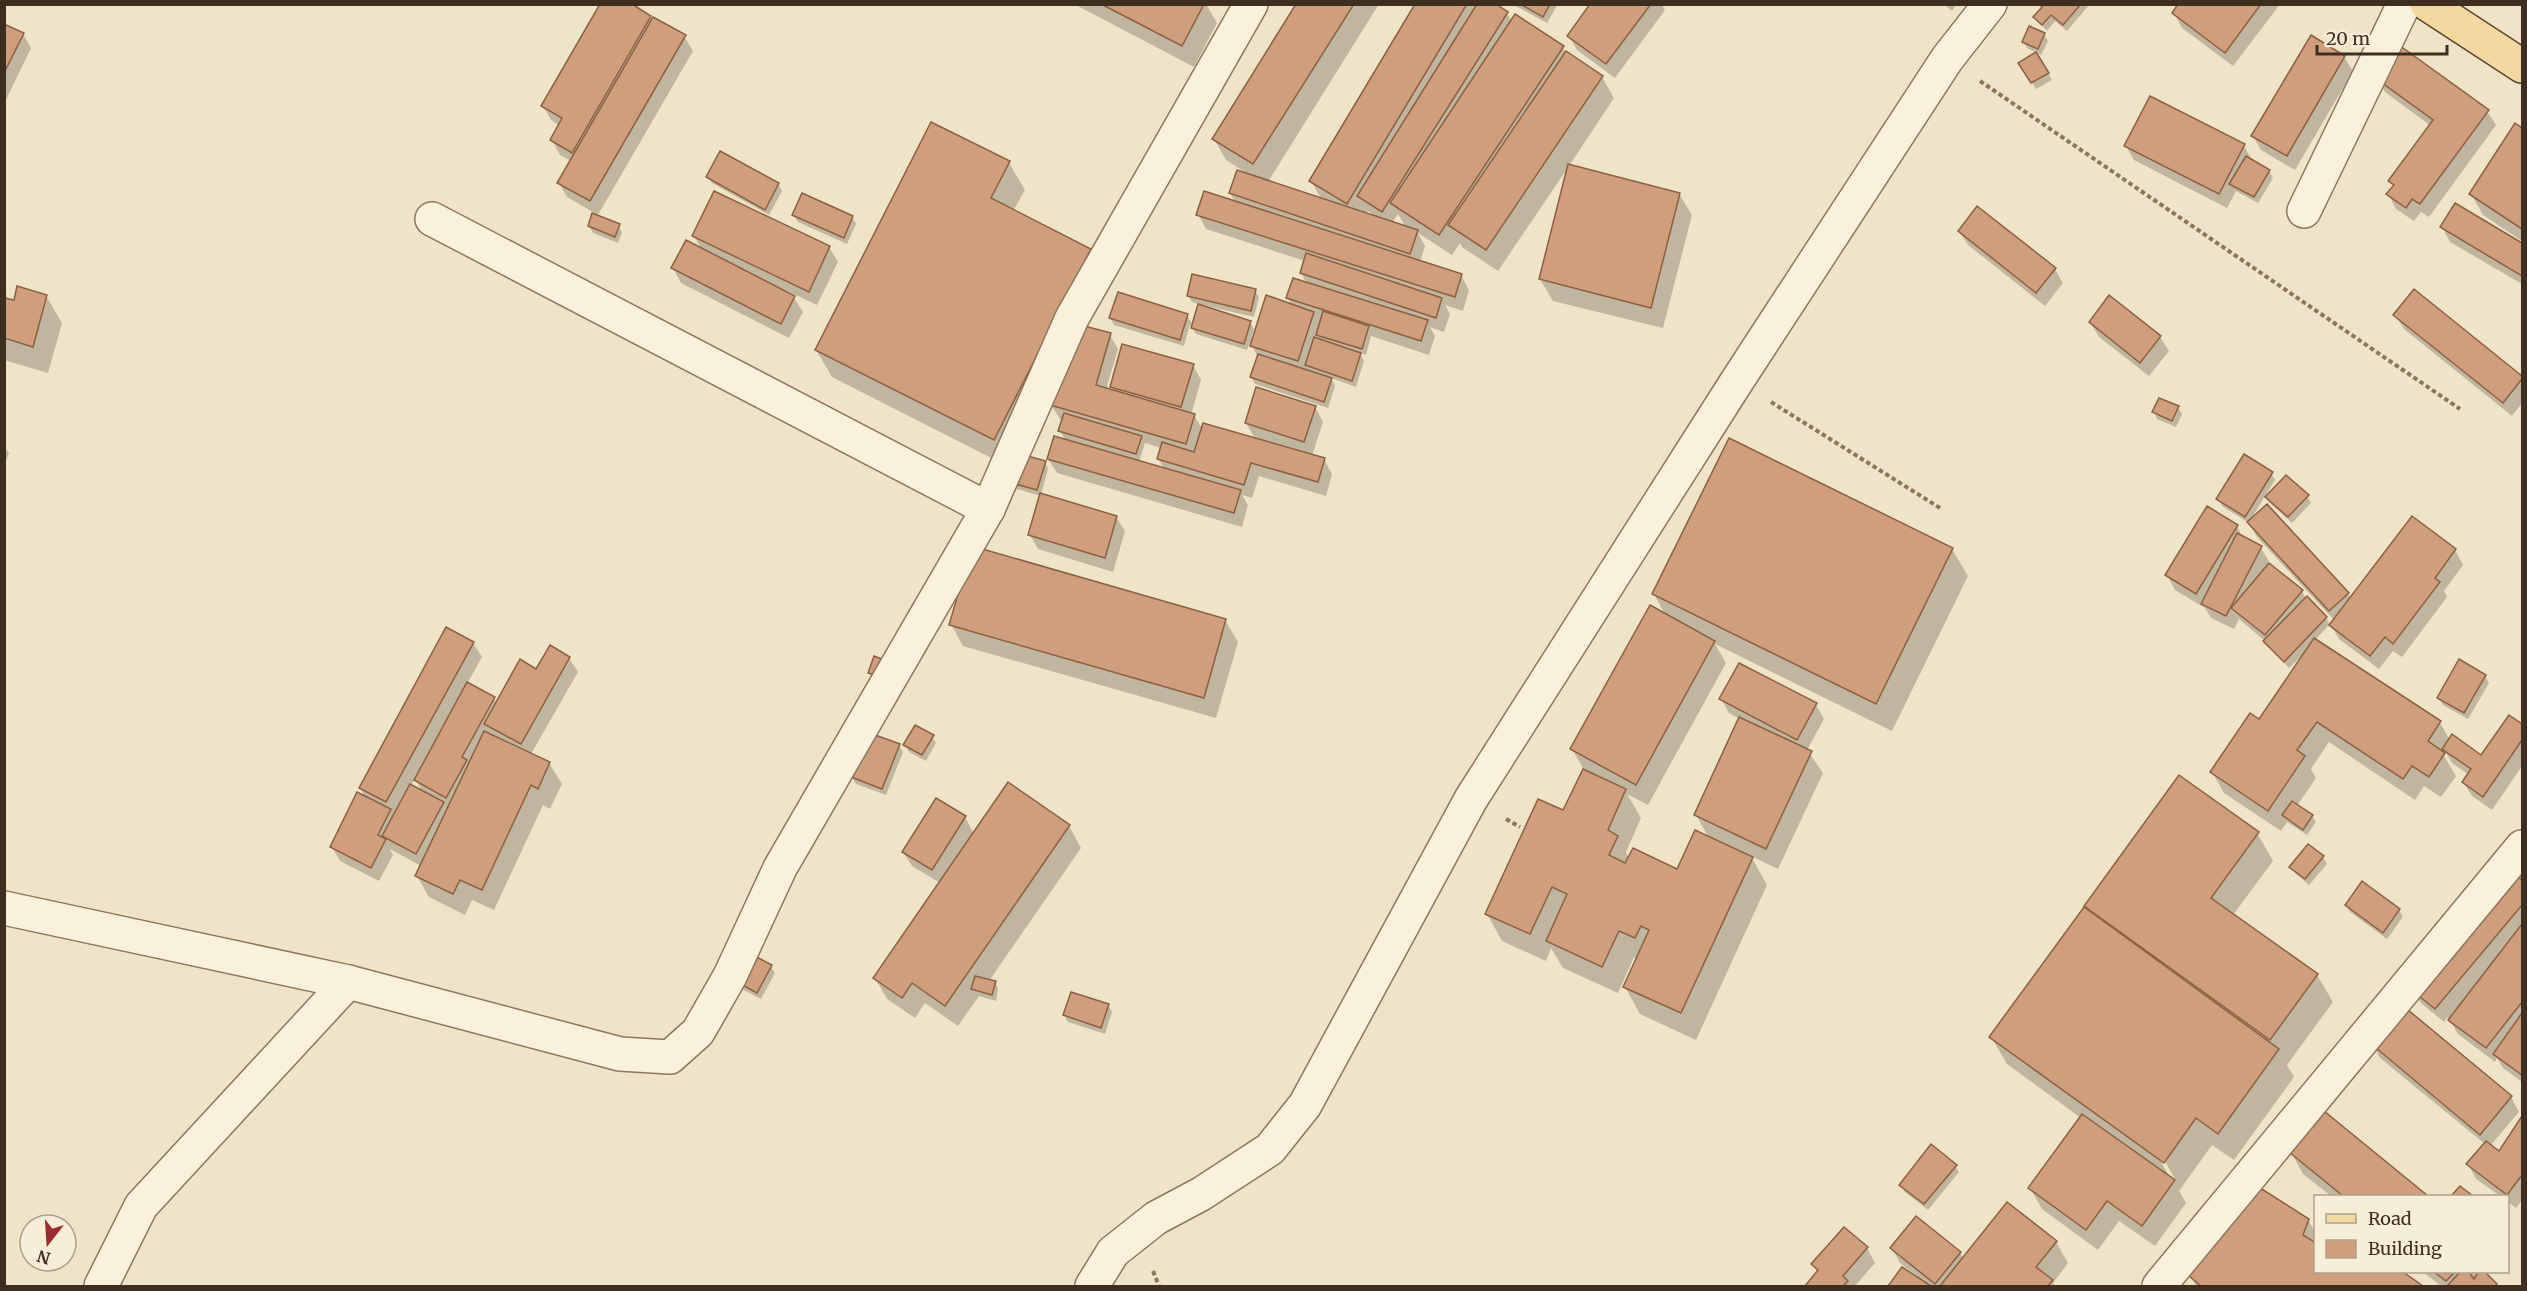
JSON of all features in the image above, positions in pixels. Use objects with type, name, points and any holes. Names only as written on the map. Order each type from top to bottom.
[{"type":"main road","points":[[2427,4],[2523,66]]},
{"type":"street","points":[[4,908],[348,982],[620,1054],[670,1057],[698,1032],[730,976],[780,868],[988,509],[1072,318],[1251,4]]},
{"type":"street","points":[[1092,1287],[1113,1252],[1156,1218],[1201,1194],[1270,1149],[1305,1105],[1472,799],[1737,381],[1947,58],[1990,4]]},
{"type":"street","points":[[2304,211],[2404,4]]},
{"type":"street","points":[[432,219],[988,509]]},
{"type":"street","points":[[2159,1287],[2523,847]]},
{"type":"street","points":[[101,1287],[141,1206],[348,982]]},
{"type":"path","points":[[1947,58],[2460,409]]},
{"type":"path","points":[[1737,381],[1940,508]]},
{"type":"building","points":[[600,4],[632,4],[651,16],[572,153],[550,140],[562,118],[541,106]]},
{"type":"building","points":[[1101,4],[1204,4],[1182,46]]},
{"type":"building","points":[[1296,4],[1354,4],[1253,164],[1212,139]]},
{"type":"building","points":[[1415,4],[1467,4],[1347,204],[1309,181]]},
{"type":"building","points":[[1477,4],[1496,4],[1508,12],[1382,212],[1357,196]]},
{"type":"building","points":[[1520,4],[1550,4],[1543,17]]},
{"type":"building","points":[[1590,4],[1651,4],[1606,64],[1567,36]]},
{"type":"building","points":[[2039,4],[2081,4],[2063,25],[2051,15],[2042,25],[2033,17],[2042,7]]},
{"type":"building","points":[[2178,4],[2261,4],[2225,53],[2172,13]]},
{"type":"building","points":[[1515,14],[1564,46],[1439,235],[1390,203]]},
{"type":"building","points":[[653,17],[686,35],[590,201],[557,183]]},
{"type":"building","points":[[4,24],[24,33],[4,73]]},
{"type":"building","points":[[2029,26],[2045,33],[2038,49],[2022,42]]},
{"type":"building","points":[[2311,35],[2345,56],[2287,156],[2251,136]]},
{"type":"building","points":[[2399,45],[2489,110],[2420,204],[2412,199],[2406,208],[2386,194],[2394,185],[2388,181],[2433,120],[2374,77]]},
{"type":"building","points":[[1566,51],[1603,76],[1486,250],[1448,225]]},
{"type":"building","points":[[2036,52],[2049,73],[2031,83],[2018,63]]},
{"type":"building","points":[[2150,96],[2245,144],[2219,194],[2124,146]]},
{"type":"building","points":[[931,122],[1010,161],[991,198],[1091,249],[994,440],[815,350]]},
{"type":"building","points":[[2515,123],[2522,128],[2522,229],[2469,194]]},
{"type":"building","points":[[720,151],[779,183],[765,210],[706,177]]},
{"type":"building","points":[[2246,156],[2270,170],[2254,197],[2229,184]]},
{"type":"building","points":[[1568,164],[1680,193],[1651,308],[1539,279]]},
{"type":"building","points":[[1237,170],[1418,230],[1410,254],[1229,193]]},
{"type":"building","points":[[714,191],[830,246],[809,292],[692,236]]},
{"type":"building","points":[[1204,191],[1462,274],[1455,297],[1196,215]]},
{"type":"building","points":[[802,193],[853,216],[844,238],[792,215]]},
{"type":"building","points":[[2455,203],[2522,243],[2522,276],[2440,227]]},
{"type":"building","points":[[1977,206],[2056,268],[2036,293],[1958,231]]},
{"type":"building","points":[[592,213],[620,224],[615,237],[588,226]]},
{"type":"building","points":[[686,240],[795,296],[781,324],[671,268]]},
{"type":"building","points":[[1306,253],[1442,298],[1436,318],[1300,273]]},
{"type":"building","points":[[1192,274],[1256,289],[1251,311],[1187,296]]},
{"type":"building","points":[[1293,278],[1428,320],[1421,341],[1286,298]]},
{"type":"building","points":[[17,286],[47,295],[33,347],[4,338],[4,298],[14,300]]},
{"type":"building","points":[[2414,289],[2522,376],[2503,403],[2393,315]]},
{"type":"building","points":[[1118,292],[1188,314],[1180,340],[1109,318]]},
{"type":"building","points":[[1266,295],[1314,312],[1298,361],[1250,346]]},
{"type":"building","points":[[2109,295],[2161,336],[2140,363],[2089,322]]},
{"type":"building","points":[[1198,304],[1251,321],[1244,344],[1191,328]]},
{"type":"building","points":[[1323,311],[1369,326],[1362,349],[1316,335]]},
{"type":"building","points":[[1073,323],[1111,333],[1096,385],[1195,414],[1186,444],[1050,405]]},
{"type":"building","points":[[1314,337],[1361,353],[1352,381],[1305,365]]},
{"type":"building","points":[[1122,344],[1194,364],[1181,407],[1110,387]]},
{"type":"building","points":[[1258,354],[1332,378],[1324,402],[1250,377]]},
{"type":"building","points":[[1256,387],[1316,406],[1304,442],[1245,423]]},
{"type":"building","points":[[2159,398],[2179,406],[2172,421],[2152,412]]},
{"type":"building","points":[[1064,413],[1142,436],[1136,454],[1058,431]]},
{"type":"building","points":[[1203,423],[1325,458],[1318,482],[1251,463],[1244,485],[1157,459],[1162,442],[1194,452]]},
{"type":"building","points":[[1054,436],[1241,490],[1234,513],[1047,459]]},
{"type":"building","points":[[1729,438],[1953,548],[1876,704],[1652,594]]},
{"type":"building","points":[[1020,454],[1046,461],[1037,490],[1012,483]]},
{"type":"building","points":[[2244,454],[2273,472],[2245,517],[2216,499]]},
{"type":"building","points":[[2286,475],[2309,495],[2288,517],[2265,497]]},
{"type":"building","points":[[1040,493],[1117,516],[1105,558],[1028,535]]},
{"type":"building","points":[[2267,504],[2349,593],[2329,611],[2247,522]]},
{"type":"building","points":[[2207,506],[2238,525],[2196,594],[2165,575]]},
{"type":"building","points":[[2412,516],[2456,549],[2435,578],[2440,582],[2393,644],[2385,637],[2370,656],[2329,625]]},
{"type":"building","points":[[2237,533],[2262,546],[2226,616],[2201,604]]},
{"type":"building","points":[[972,546],[1226,619],[1204,698],[949,625]]},
{"type":"building","points":[[2269,563],[2303,590],[2265,635],[2231,608]]},
{"type":"building","points":[[2307,596],[2327,617],[2284,662],[2263,641]]},
{"type":"building","points":[[1650,605],[1715,641],[1636,785],[1570,749]]},
{"type":"building","points":[[446,627],[474,642],[386,802],[359,788]]},
{"type":"building","points":[[2314,638],[2441,721],[2428,741],[2445,753],[2429,777],[2412,766],[2403,779],[2317,722],[2297,750],[2305,756],[2268,811],[2210,772],[2250,713],[2259,719]]},
{"type":"building","points":[[550,645],[570,657],[521,744],[484,724],[520,659],[536,669]]},
{"type":"building","points":[[874,656],[887,661],[881,677],[868,673]]},
{"type":"building","points":[[2459,659],[2486,675],[2464,713],[2437,698]]},
{"type":"building","points":[[1739,663],[1817,703],[1797,740],[1719,699]]},
{"type":"building","points":[[467,682],[495,697],[462,757],[467,760],[446,798],[414,780]]},
{"type":"building","points":[[2509,715],[2522,724],[2522,740],[2483,797],[2462,782],[2471,769],[2442,749],[2452,734],[2481,755]]},
{"type":"building","points":[[1739,717],[1812,751],[1766,849],[1694,815]]},
{"type":"building","points":[[915,725],[934,735],[922,755],[903,745]]},
{"type":"building","points":[[484,731],[550,762],[538,789],[531,785],[482,890],[460,880],[453,894],[415,876]]},
{"type":"building","points":[[867,732],[900,744],[882,789],[851,777]]},
{"type":"building","points":[[1583,769],[1626,789],[1608,830],[1618,836],[1609,855],[1625,863],[1633,848],[1677,869],[1695,830],[1753,857],[1681,1013],[1623,987],[1649,930],[1641,926],[1635,938],[1619,931],[1602,967],[1546,941],[1567,894],[1552,887],[1530,934],[1485,914],[1538,799],[1563,810]]},
{"type":"building","points":[[2179,775],[2259,832],[2211,898],[2318,974],[2270,1040],[2084,906]]},
{"type":"building","points":[[1008,782],[1070,825],[945,1006],[912,983],[902,998],[873,978]]},
{"type":"building","points":[[410,784],[444,802],[416,854],[382,836]]},
{"type":"building","points":[[357,792],[391,809],[378,835],[386,839],[371,868],[330,847]]},
{"type":"building","points":[[936,798],[966,816],[932,870],[902,852]]},
{"type":"building","points":[[2292,801],[2313,815],[2303,830],[2282,815]]},
{"type":"building","points":[[2308,844],[2324,856],[2305,879],[2289,867]]},
{"type":"building","points":[[2511,870],[2522,880],[2522,905],[2435,1009],[2410,989]]},
{"type":"building","points":[[2362,881],[2400,909],[2383,933],[2345,905]]},
{"type":"building","points":[[2084,907],[2279,1049],[2218,1134],[2196,1118],[2164,1163],[1989,1037]]},
{"type":"building","points":[[2522,924],[2522,1002],[2486,1048],[2448,1020]]},
{"type":"building","points":[[747,952],[772,965],[757,993],[733,980]]},
{"type":"building","points":[[975,976],[996,981],[992,995],[971,989]]},
{"type":"building","points":[[1071,992],[1109,1004],[1101,1028],[1063,1015]]},
{"type":"building","points":[[2402,1005],[2512,1096],[2480,1135],[2370,1043]]},
{"type":"building","points":[[2522,1013],[2522,1075],[2493,1054]]},
{"type":"building","points":[[2324,1111],[2427,1195],[2342,1195],[2289,1152]]},
{"type":"building","points":[[2082,1114],[2175,1180],[2142,1226],[2107,1201],[2086,1230],[2028,1188]]},
{"type":"building","points":[[2522,1116],[2522,1175],[2507,1195],[2466,1164],[2486,1141],[2499,1151]]},
{"type":"building","points":[[1931,1144],[1957,1165],[1924,1204],[1899,1185]]},
{"type":"building","points":[[2257,1186],[2309,1219],[2303,1235],[2314,1242],[2314,1273],[2404,1273],[2423,1286],[2201,1286],[2189,1276]]},
{"type":"building","points":[[2460,1186],[2472,1195],[2452,1195]]},
{"type":"building","points":[[2007,1202],[2057,1241],[2036,1267],[2053,1280],[2048,1286],[1940,1286]]},
{"type":"building","points":[[1916,1216],[1961,1252],[1935,1284],[1890,1248]]},
{"type":"building","points":[[1844,1227],[1868,1247],[1843,1276],[1848,1281],[1843,1286],[1805,1286],[1818,1270],[1811,1264]]},
{"type":"building","points":[[1902,1267],[1931,1286],[1888,1286]]},
{"type":"building","points":[[2435,1273],[2454,1273],[2446,1281]]},
{"type":"building","points":[[2459,1273],[2470,1273],[2474,1279],[2477,1273],[2486,1273],[2497,1284],[2495,1286],[2447,1286]]}]
